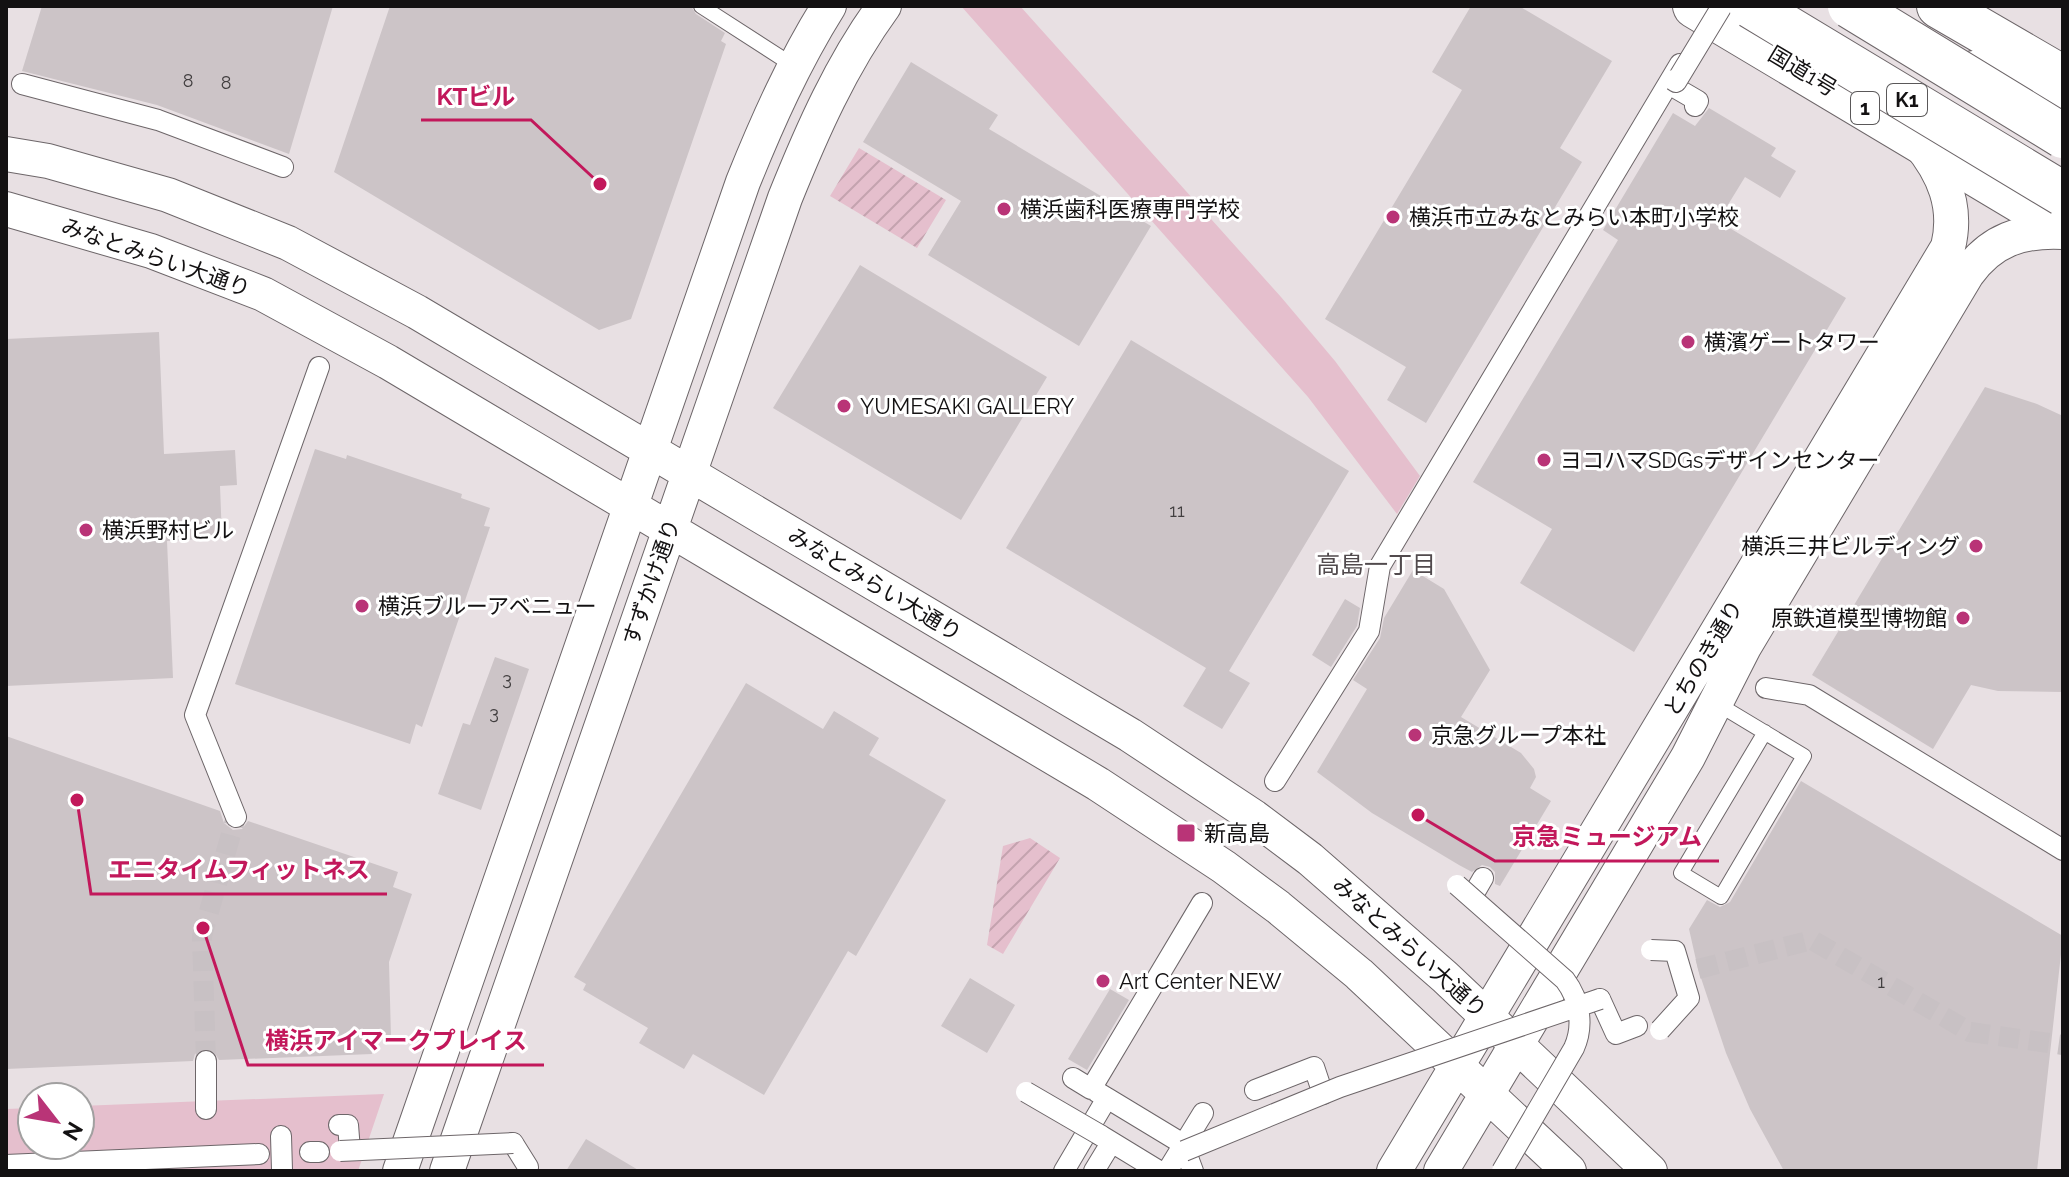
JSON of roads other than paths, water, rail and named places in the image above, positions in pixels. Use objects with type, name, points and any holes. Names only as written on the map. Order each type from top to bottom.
[{"type":"highway","name":"国道1号","points":[[1695,6],[1914,137],[2056,215]]},
{"type":"highway","name":"K1","points":[[1751,6],[2056,215]]},
{"type":"highway","name":"国道1号","points":[[1773,6],[1877,70],[2056,215]]},
{"type":"highway","points":[[1806,6],[2063,162]]},
{"type":"highway","points":[[1835,6],[1925,56],[2016,87],[2063,98]]},
{"type":"highway","points":[[1850,6],[2063,136]]},
{"type":"highway","points":[[1887,6],[2063,109]]},
{"type":"highway","points":[[1939,6],[2063,78]]},
{"type":"street","points":[[650,450],[743,182],[769,117],[829,6]]},
{"type":"street","name":"すずかけ通り","points":[[447,1171],[779,214],[810,137],[846,65],[884,6]]},
{"type":"street","points":[[1695,106],[1698,101],[1674,87],[1675,81],[1722,6]]},
{"type":"street","points":[[1275,781],[1369,631],[1380,566],[1685,56]]},
{"type":"street","points":[[22,84],[160,113],[283,167]]},
{"type":"street","name":"とちのき通り","points":[[1488,1093],[1688,757],[1744,647],[1954,267],[1951,204],[1932,159],[1914,137]]},
{"type":"street","name":"みなとみらい大通り","points":[[6,154],[48,161],[168,195],[288,243],[417,312],[1130,735],[1254,817],[1310,859],[1518,1044],[1650,1171]]},
{"type":"street","name":"みなとみらい大通り","points":[[6,209],[151,251],[263,294],[388,362],[1098,784],[1224,867],[1359,974],[1569,1171]]},
{"type":"street","name":"とちのき通り","points":[[1394,1171],[1487,1016],[1954,267],[1977,259],[2005,238],[2040,231],[2056,215]]},
{"type":"street","points":[[236,817],[195,715],[319,367]]},
{"type":"street","name":"すずかけ通り","points":[[400,1171],[650,450]]},
{"type":"street","points":[[1766,688],[1809,695],[2063,850]]},
{"type":"street","points":[[1483,878],[1464,891],[1565,980],[1571,988],[1581,1024],[1574,1048],[1502,1171]]},
{"type":"street","points":[[1064,1171],[1091,1088],[1202,903]]},
{"type":"street","points":[[1651,950],[1675,951],[1690,971],[1689,998],[1660,1030]]},
{"type":"street","points":[[1166,1171],[1184,1151],[1331,1090],[1600,999],[1616,1034],[1637,1026]]},
{"type":"street","points":[[206,1061],[206,1109]]},
{"type":"street","points":[[1255,1090],[1286,1072],[1314,1067],[1331,1090]]},
{"type":"street","points":[[1091,1088],[1183,1144],[1193,1171]]},
{"type":"street","points":[[1026,1092],[1166,1171]]},
{"type":"street","points":[[1441,1171],[1488,1093]]},
{"type":"street","points":[[1166,1171],[1203,1113]]},
{"type":"street","points":[[339,1125],[348,1125],[345,1150],[513,1143],[528,1167]]},
{"type":"street","points":[[1094,1171],[1105,1139]]},
{"type":"street","points":[[6,1165],[278,1153]]},
{"type":"lane","points":[[701,6],[794,66]]},
{"type":"lane","points":[[1716,703],[1765,732],[1804,756],[1721,897],[1681,873],[1765,732]]},
{"type":"tunnel","points":[[206,1061],[202,936],[236,817]]},
{"type":"tunnel","points":[[1698,969],[1812,940],[1970,1032],[2063,1045]]},
{"type":"place","name":"KTビル","points":[[600,184]]},
{"type":"place","name":"横浜歯科医療専門学校","points":[[1004,209]]},
{"type":"place","name":"横浜市立みなとみらい本町小学校","points":[[1393,217]]},
{"type":"place","name":"横濱ゲートタワー","points":[[1688,342]]},
{"type":"place","name":"YUMESAKI GALLERY","points":[[844,406]]},
{"type":"place","name":"ヨコハマSDGsデザインセンター","points":[[1544,460]]},
{"type":"place","name":"横浜野村ビル","points":[[86,530]]},
{"type":"place","name":"横浜三井ビルディング","points":[[1976,546]]},
{"type":"place","name":"横浜ブルーアベニュー","points":[[362,606]]},
{"type":"place","name":"原鉄道模型博物館","points":[[1963,618]]},
{"type":"place","name":"京急グループ本社","points":[[1415,735]]},
{"type":"place","name":"エニタイムフィットネス","points":[[77,800]]},
{"type":"place","name":"京急ミュージアム","points":[[1418,815]]},
{"type":"place","name":"新高島","points":[[1186,833]]},
{"type":"place","name":"横浜アイマークプレイス","points":[[203,928]]},
{"type":"place","name":"Art Center NEW","points":[[1103,981]]},
{"type":"district","name":"高島一丁目","points":[[1376,564]]}]
